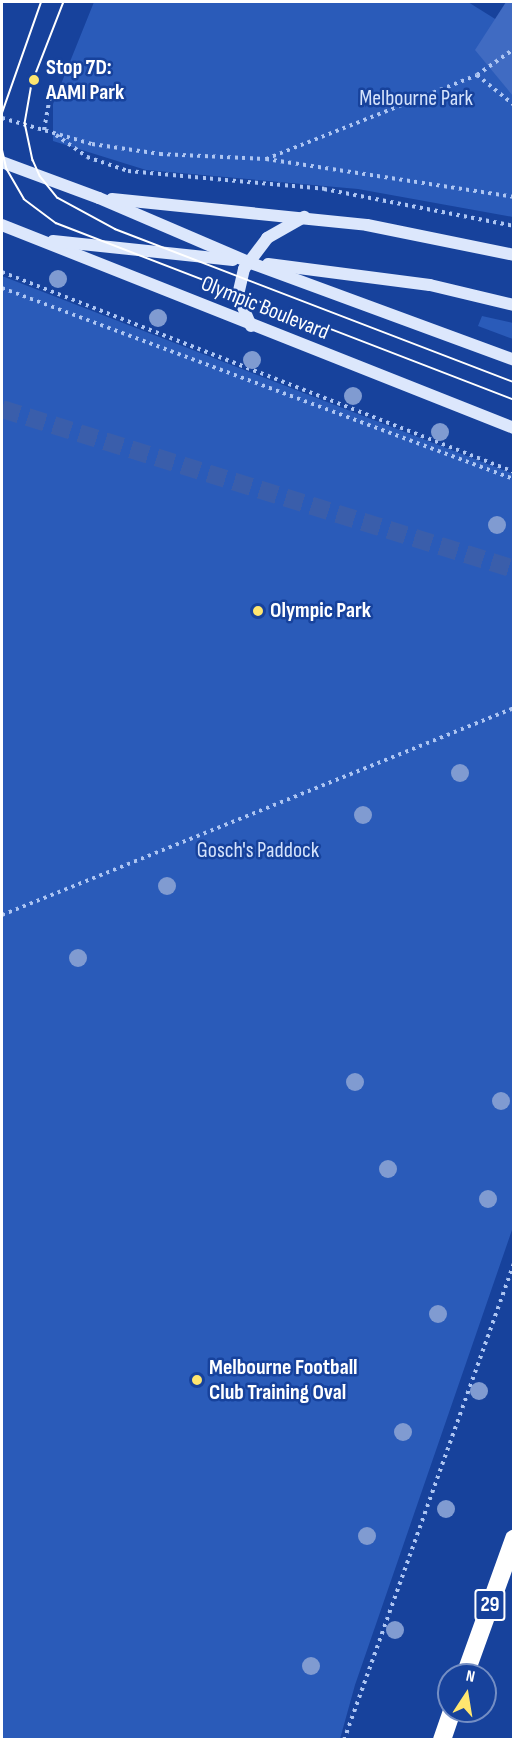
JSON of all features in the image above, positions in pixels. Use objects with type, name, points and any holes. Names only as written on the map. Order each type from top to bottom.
[{"type":"highway","name":"29","points":[[469,1663],[513,1539]]},
{"type":"highway","points":[[442,1740],[448,1723]]},
{"type":"main road","name":"Olympic Boulevard","points":[[2,162],[99,198],[248,261],[513,360]]},
{"type":"main road","points":[[99,198],[304,217],[436,236],[513,255]]},
{"type":"main road","points":[[251,326],[238,295],[248,261],[267,238],[304,217]]},
{"type":"main road","name":"Olympic Boulevard","points":[[2,225],[251,326],[513,428]]},
{"type":"main road","points":[[40,240],[248,261],[430,285],[513,304]]},
{"type":"path","points":[[266,159],[477,75],[513,49]]},
{"type":"path","points":[[477,75],[513,105]]},
{"type":"path","points":[[44,130],[52,85]]},
{"type":"path","points":[[2,118],[92,144],[160,154],[266,159],[513,197]]},
{"type":"path","points":[[53,133],[87,157],[128,171],[324,189],[513,226]]},
{"type":"path","points":[[2,272],[513,472]]},
{"type":"path","points":[[2,288],[513,479]]},
{"type":"path","points":[[2,915],[513,708]]},
{"type":"path","points":[[344,1740],[513,1263]]},
{"type":"green space","name":"Melbourne Park","points":[[94,2],[468,2],[513,30],[513,217],[358,189],[146,170],[53,141],[53,104]]},
{"type":"green space","name":"Gosch's Paddock","points":[[2,276],[513,474],[513,1227],[355,1685],[340,1739],[2,1739]]},
{"type":"green space","points":[[482,316],[513,323],[513,339],[478,326]]},
{"type":"building","points":[[506,2],[513,2],[513,96],[475,50]]},
{"type":"tunnel","points":[[2,409],[514,569]]},
{"type":"tram line","points":[[2,113],[41,2]]},
{"type":"tram line","points":[[64,2],[32,84],[25,123],[33,160],[40,176],[58,198],[115,229],[514,382]]},
{"type":"tram line","points":[[2,148],[7,169],[24,199],[56,223],[514,400]]},
{"type":"place","name":"Stop 7D: AAMI Park","points":[[34,80]]},
{"type":"place","name":"Olympic Park","points":[[258,611]]},
{"type":"place","name":"Melbourne Football Club Training Oval","points":[[197,1380]]}]
